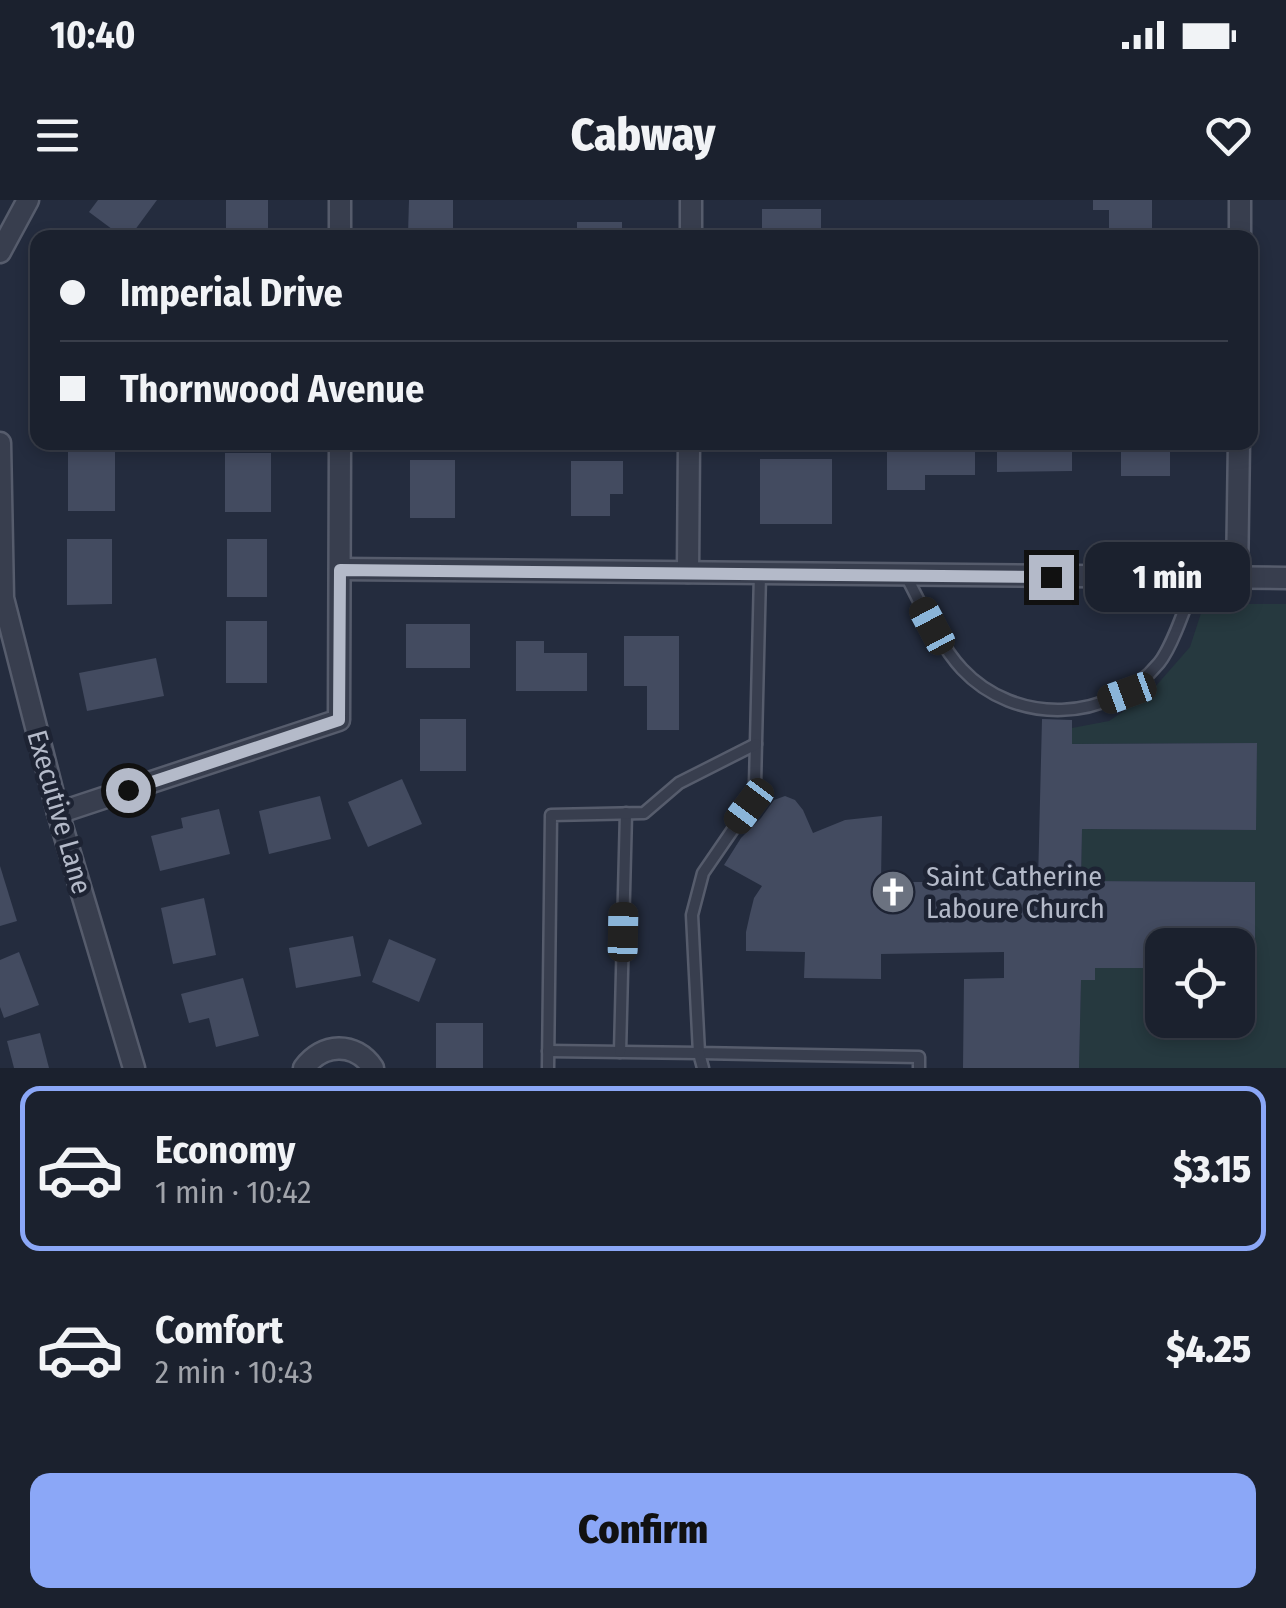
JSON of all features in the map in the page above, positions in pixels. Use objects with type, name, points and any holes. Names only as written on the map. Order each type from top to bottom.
[{"type":"street","points":[[0,252],[28,200]]},
{"type":"street","points":[[340,200],[340,230]]},
{"type":"street","points":[[690,230],[691,200]]},
{"type":"street","points":[[1240,200],[1240,230]]},
{"type":"street","name":"Executive Lane","points":[[0,442],[3,598],[58,813],[134,1068]]},
{"type":"street","points":[[58,813],[339,720],[340,450]]},
{"type":"street","points":[[688,572],[689,450]]},
{"type":"street","points":[[1237,578],[1239,450]]},
{"type":"street","points":[[340,570],[1286,578]]},
{"type":"street","points":[[304,1068],[320,1052],[333,1048],[358,1052],[373,1068]]},
{"type":"lane","points":[[703,1068],[692,915],[703,873],[749,806],[755,784],[760,574]]},
{"type":"lane","points":[[905,576],[932,626],[962,669],[1002,700],[1040,710],[1080,710],[1127,693],[1161,661],[1196,578]]},
{"type":"lane","points":[[548,1068],[551,815],[644,813],[679,782],[756,744]]},
{"type":"lane","points":[[620,1052],[626,813]]},
{"type":"lane","points":[[548,1051],[919,1057],[918,1068]]},
{"type":"shaded area","points":[[1204,604],[1286,604],[1286,1068],[1079,1068],[1081,980],[1094,980],[1095,968],[1145,968],[1145,1038],[1255,1038],[1255,882],[1081,881],[1082,829],[1255,830],[1257,743],[1072,744],[1072,728],[1109,721],[1148,695],[1190,647]]},
{"type":"building","points":[[98,200],[157,200],[135,230],[113,230],[89,212]]},
{"type":"building","points":[[226,200],[268,200],[268,230],[226,230]]},
{"type":"building","points":[[409,200],[453,200],[453,230],[408,230]]},
{"type":"building","points":[[1093,200],[1152,200],[1152,230],[1109,230],[1109,210],[1093,210]]},
{"type":"building","points":[[762,209],[821,209],[821,230],[762,230]]},
{"type":"building","points":[[577,222],[622,222],[622,230],[577,230]]},
{"type":"building","points":[[887,450],[975,450],[975,475],[925,475],[925,490],[887,490]]},
{"type":"building","points":[[997,450],[1072,450],[1072,471],[997,472]]},
{"type":"building","points":[[1121,450],[1170,450],[1170,476],[1121,476]]},
{"type":"building","points":[[68,452],[115,452],[115,511],[68,511]]},
{"type":"building","points":[[225,453],[271,453],[271,512],[225,512]]},
{"type":"building","points":[[760,459],[832,459],[832,524],[760,524]]},
{"type":"building","points":[[410,460],[455,460],[455,518],[410,518]]},
{"type":"building","points":[[571,461],[623,461],[623,494],[610,494],[610,516],[571,516]]},
{"type":"building","points":[[67,539],[112,539],[112,604],[67,605]]},
{"type":"building","points":[[227,539],[267,539],[267,597],[227,597]]},
{"type":"building","points":[[226,621],[267,621],[267,683],[226,683]]},
{"type":"building","points":[[406,624],[470,624],[470,668],[406,668]]},
{"type":"building","points":[[624,636],[679,636],[679,730],[647,730],[647,686],[624,686]]},
{"type":"building","points":[[516,641],[544,641],[544,653],[587,653],[587,691],[516,691]]},
{"type":"building","points":[[156,658],[164,696],[87,711],[79,673]]},
{"type":"building","points":[[420,719],[466,719],[466,771],[420,771]]},
{"type":"building","points":[[1042,719],[1072,720],[1072,744],[1257,743],[1256,830],[1082,829],[1081,881],[1255,882],[1255,928],[1145,928],[1145,968],[1095,968],[1095,980],[1081,980],[1079,1068],[963,1068],[964,979],[1004,978],[1004,952],[881,954],[881,979],[804,978],[805,952],[746,951],[750,914],[762,886],[724,865],[774,800],[785,796],[803,810],[813,833],[845,820],[882,816],[881,882],[1038,882]]},
{"type":"building","points":[[402,779],[422,824],[368,847],[348,802]]},
{"type":"building","points":[[320,796],[331,839],[269,854],[259,811]]},
{"type":"building","points":[[219,809],[230,854],[160,871],[151,836],[183,828],[181,818]]},
{"type":"building","points":[[0,866],[17,921],[0,926]]},
{"type":"building","points":[[204,898],[216,955],[173,964],[161,908]]},
{"type":"building","points":[[353,936],[361,976],[296,988],[289,948]]},
{"type":"building","points":[[389,939],[436,959],[419,1002],[372,982]]},
{"type":"building","points":[[19,952],[39,1005],[4,1018],[0,1007],[0,960]]},
{"type":"building","points":[[243,978],[259,1036],[216,1047],[209,1018],[189,1023],[181,994]]},
{"type":"building","points":[[436,1023],[483,1023],[483,1068],[436,1068]]},
{"type":"building","points":[[40,1033],[49,1068],[14,1068],[7,1041]]},
{"type":"place","name":"Saint Catherine Laboure Church","points":[[893,892]]},
{"type":"route","points":[[128,790],[339,720],[340,570],[1051,577]]}]
